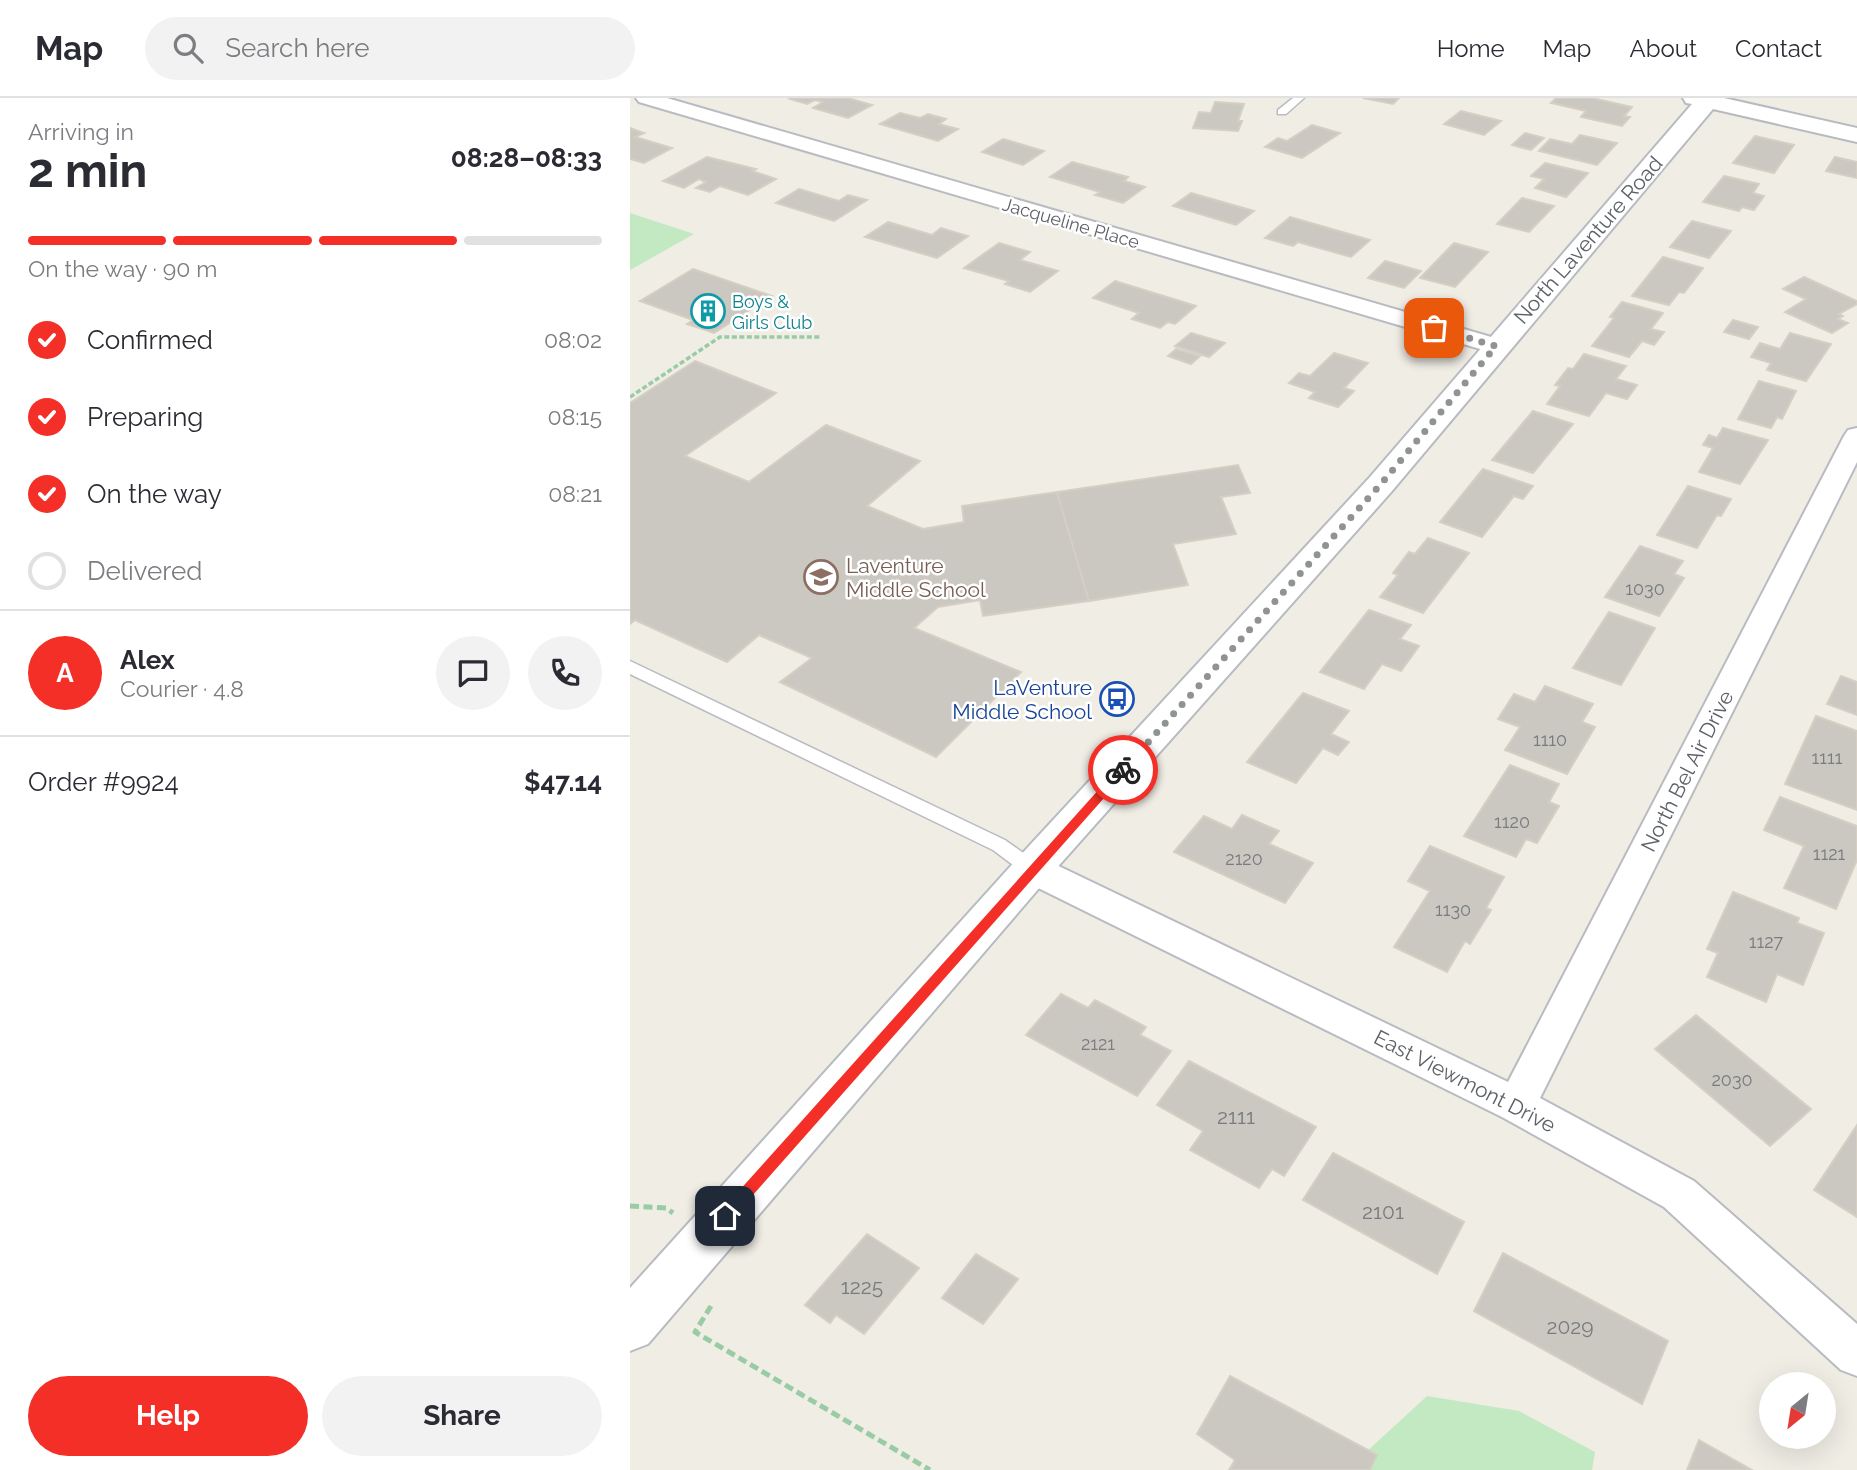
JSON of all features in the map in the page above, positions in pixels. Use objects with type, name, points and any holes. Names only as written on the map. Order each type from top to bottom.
[{"type":"street","name":"Jacqueline Place","points":[[646,98],[1496,346]]},
{"type":"street","name":"North Laventure Road","points":[[630,1326],[1032,869],[1381,484],[1704,99]]},
{"type":"street","points":[[1704,99],[1857,135]]},
{"type":"street","name":"North Bel Air Drive","points":[[1516,1105],[1857,436]]},
{"type":"street","name":"East Viewmont Drive","points":[[1032,869],[1516,1105],[1679,1194],[1857,1354]]},
{"type":"lane","points":[[1282,112],[1299,98]]},
{"type":"lane","points":[[630,667],[999,845],[1032,869]]},
{"type":"path","points":[[630,397],[720,337],[821,337]]},
{"type":"path","points":[[630,1206],[666,1208]]},
{"type":"path","points":[[695,1332],[930,1470]]},
{"type":"green space","points":[[630,213],[694,234],[630,270]]},
{"type":"green space","points":[[1427,1396],[1519,1411],[1595,1452],[1592,1470],[1352,1470],[1352,1465]]},
{"type":"building","points":[[848,98],[872,105],[848,118],[813,108],[823,102],[815,100],[807,104],[790,99]]},
{"type":"building","points":[[1363,98],[1399,98],[1393,104]]},
{"type":"building","points":[[1556,98],[1592,98],[1632,107],[1624,116],[1630,117],[1622,126],[1581,117],[1586,111],[1551,103]]},
{"type":"building","points":[[1215,102],[1244,104],[1238,121],[1242,121],[1238,131],[1193,128],[1199,112],[1211,113]]},
{"type":"building","points":[[1461,111],[1501,121],[1484,135],[1444,124]]},
{"type":"building","points":[[900,113],[920,118],[928,114],[946,119],[939,124],[958,129],[938,141],[880,124]]},
{"type":"building","points":[[1312,125],[1340,133],[1302,158],[1265,147],[1278,138],[1287,141]]},
{"type":"building","points":[[630,128],[644,133],[635,137],[672,148],[644,163],[630,159]]},
{"type":"building","points":[[1525,133],[1544,138],[1531,150],[1512,145]]},
{"type":"building","points":[[1580,135],[1617,143],[1597,165],[1539,151],[1550,139],[1572,144]]},
{"type":"building","points":[[1755,136],[1794,145],[1774,173],[1733,163]]},
{"type":"building","points":[[1003,139],[1044,151],[1023,165],[982,152]]},
{"type":"building","points":[[707,157],[756,169],[752,171],[776,179],[748,195],[720,186],[710,192],[696,188],[706,182],[699,179],[684,188],[663,181]]},
{"type":"building","points":[[1835,157],[1857,162],[1857,178],[1826,171]]},
{"type":"building","points":[[1072,162],[1128,177],[1124,181],[1145,187],[1123,203],[1095,195],[1100,192],[1050,177]]},
{"type":"building","points":[[1545,163],[1588,173],[1566,197],[1535,188],[1544,179],[1531,176]]},
{"type":"building","points":[[1724,176],[1759,184],[1753,193],[1764,196],[1754,210],[1742,207],[1739,211],[1703,202]]},
{"type":"building","points":[[799,189],[839,201],[848,195],[867,200],[834,221],[776,203]]},
{"type":"building","points":[[1191,193],[1254,211],[1236,225],[1173,206]]},
{"type":"building","points":[[1522,198],[1554,206],[1529,232],[1497,224]]},
{"type":"building","points":[[1290,217],[1370,240],[1351,257],[1298,242],[1293,246],[1265,238]]},
{"type":"building","points":[[1692,221],[1731,231],[1709,258],[1670,247]]},
{"type":"building","points":[[888,222],[932,235],[941,228],[968,236],[937,258],[865,237]]},
{"type":"building","points":[[999,243],[1030,252],[1020,260],[1058,271],[1030,292],[1005,284],[1009,281],[964,268]]},
{"type":"building","points":[[1454,243],[1488,252],[1455,287],[1420,278]]},
{"type":"building","points":[[1663,257],[1703,268],[1684,293],[1679,292],[1669,305],[1632,296]]},
{"type":"building","points":[[1385,261],[1421,271],[1404,288],[1368,278]]},
{"type":"building","name":"Boys & Girls Club","points":[[693,269],[772,296],[714,333],[687,324],[693,320],[640,301]]},
{"type":"building","points":[[1804,277],[1857,301],[1857,304],[1839,314],[1843,316],[1838,319],[1848,323],[1832,333],[1785,312],[1806,299],[1783,289]]},
{"type":"building","points":[[1115,281],[1196,306],[1175,324],[1168,322],[1160,328],[1132,319],[1139,313],[1093,298]]},
{"type":"building","points":[[1622,302],[1663,313],[1651,329],[1664,332],[1654,345],[1642,341],[1629,357],[1592,346],[1614,318],[1610,317]]},
{"type":"building","points":[[1733,320],[1758,327],[1749,339],[1724,332]]},
{"type":"building","points":[[1191,333],[1225,343],[1209,357],[1175,346]]},
{"type":"building","points":[[1790,333],[1831,344],[1806,381],[1767,370],[1771,363],[1751,357],[1760,343],[1780,349]]},
{"type":"building","points":[[1176,349],[1200,356],[1191,364],[1168,356]]},
{"type":"building","points":[[1334,353],[1368,363],[1344,388],[1354,391],[1338,407],[1309,398],[1315,392],[1289,383],[1299,373],[1310,376]]},
{"type":"building","points":[[1584,354],[1626,366],[1616,379],[1637,385],[1627,399],[1606,393],[1589,416],[1547,404],[1560,386],[1555,385],[1568,368],[1573,369]]},
{"type":"building","points":[[695,361],[776,393],[685,456],[749,482],[826,425],[920,461],[867,506],[923,529],[964,522],[962,506],[1057,492],[1089,601],[983,616],[980,600],[938,607],[914,628],[1021,672],[936,757],[780,682],[812,658],[759,635],[727,662],[635,620],[630,624],[630,403]]},
{"type":"building","points":[[1759,381],[1796,391],[1782,419],[1777,417],[1771,428],[1738,419]]},
{"type":"building","points":[[1533,411],[1573,424],[1533,473],[1492,460]]},
{"type":"building","points":[[1723,428],[1768,440],[1740,484],[1699,472],[1713,448],[1703,445],[1709,435],[1717,438]]},
{"type":"building","points":[[1238,465],[1250,493],[1221,497],[1236,534],[1173,544],[1188,585],[1089,601],[1057,492]]},
{"type":"building","points":[[1483,469],[1533,486],[1523,499],[1514,496],[1482,537],[1440,522]]},
{"type":"building","points":[[1688,486],[1731,499],[1721,516],[1717,515],[1697,548],[1657,535]]},
{"type":"building","points":[[1428,538],[1469,553],[1423,613],[1380,597],[1398,575],[1393,573],[1409,552],[1415,554]]},
{"type":"building","points":[[1640,546],[1683,561],[1674,574],[1684,578],[1659,616],[1605,597]]},
{"type":"building","points":[[1369,610],[1411,625],[1400,639],[1419,646],[1401,671],[1382,664],[1364,689],[1320,672]]},
{"type":"building","points":[[1609,612],[1655,628],[1621,685],[1573,668]]},
{"type":"building","points":[[1841,676],[1857,682],[1857,715],[1827,704]]},
{"type":"building","points":[[1545,686],[1593,704],[1582,722],[1595,727],[1567,774],[1505,750],[1520,727],[1498,719],[1514,694],[1535,702]]},
{"type":"building","points":[[1303,693],[1349,711],[1331,734],[1349,742],[1338,755],[1323,748],[1296,783],[1247,762]]},
{"type":"building","points":[[1816,716],[1857,731],[1857,810],[1785,784]]},
{"type":"building","points":[[1510,765],[1559,784],[1549,802],[1559,806],[1537,843],[1526,839],[1516,857],[1464,836]]},
{"type":"building","points":[[1780,797],[1857,826],[1857,860],[1836,909],[1784,888],[1804,846],[1764,830]]},
{"type":"building","points":[[1242,815],[1279,831],[1269,844],[1313,863],[1285,903],[1174,852],[1204,816],[1232,829]]},
{"type":"building","points":[[1430,846],[1504,877],[1486,908],[1491,910],[1470,944],[1465,941],[1447,972],[1394,947],[1430,891],[1408,881]]},
{"type":"building","points":[[1733,892],[1799,918],[1797,923],[1824,933],[1803,985],[1777,974],[1766,1002],[1707,977],[1718,953],[1707,949]]},
{"type":"building","points":[[1061,994],[1088,1008],[1095,1000],[1146,1027],[1140,1035],[1171,1051],[1137,1096],[1026,1035]]},
{"type":"building","points":[[1696,1015],[1811,1109],[1770,1146],[1655,1049]]},
{"type":"building","points":[[1189,1061],[1316,1127],[1284,1176],[1272,1169],[1259,1188],[1190,1150],[1203,1131],[1157,1105]]},
{"type":"building","points":[[1857,1125],[1857,1217],[1814,1190]]},
{"type":"building","points":[[1333,1153],[1464,1222],[1437,1274],[1303,1200]]},
{"type":"building","points":[[867,1234],[919,1268],[864,1334],[836,1315],[830,1323],[805,1305]]},
{"type":"building","points":[[1503,1253],[1668,1341],[1642,1404],[1474,1311]]},
{"type":"building","points":[[976,1254],[1018,1279],[983,1324],[942,1298]]},
{"type":"building","points":[[1230,1376],[1377,1455],[1370,1470],[1229,1470],[1235,1460],[1197,1434]]},
{"type":"building","points":[[1699,1440],[1752,1470],[1687,1470]]},
{"type":"way so far","points":[[1123,770],[1381,484],[1496,346],[1434,328]]},
{"type":"place","name":"Boys & Girls Club","points":[[708,311]]},
{"type":"place","name":"Laventure Middle School","points":[[821,577]]},
{"type":"place","name":"LaVenture Middle School","points":[[1117,699]]},
{"type":"route","points":[[725,1216],[1123,770]]}]
